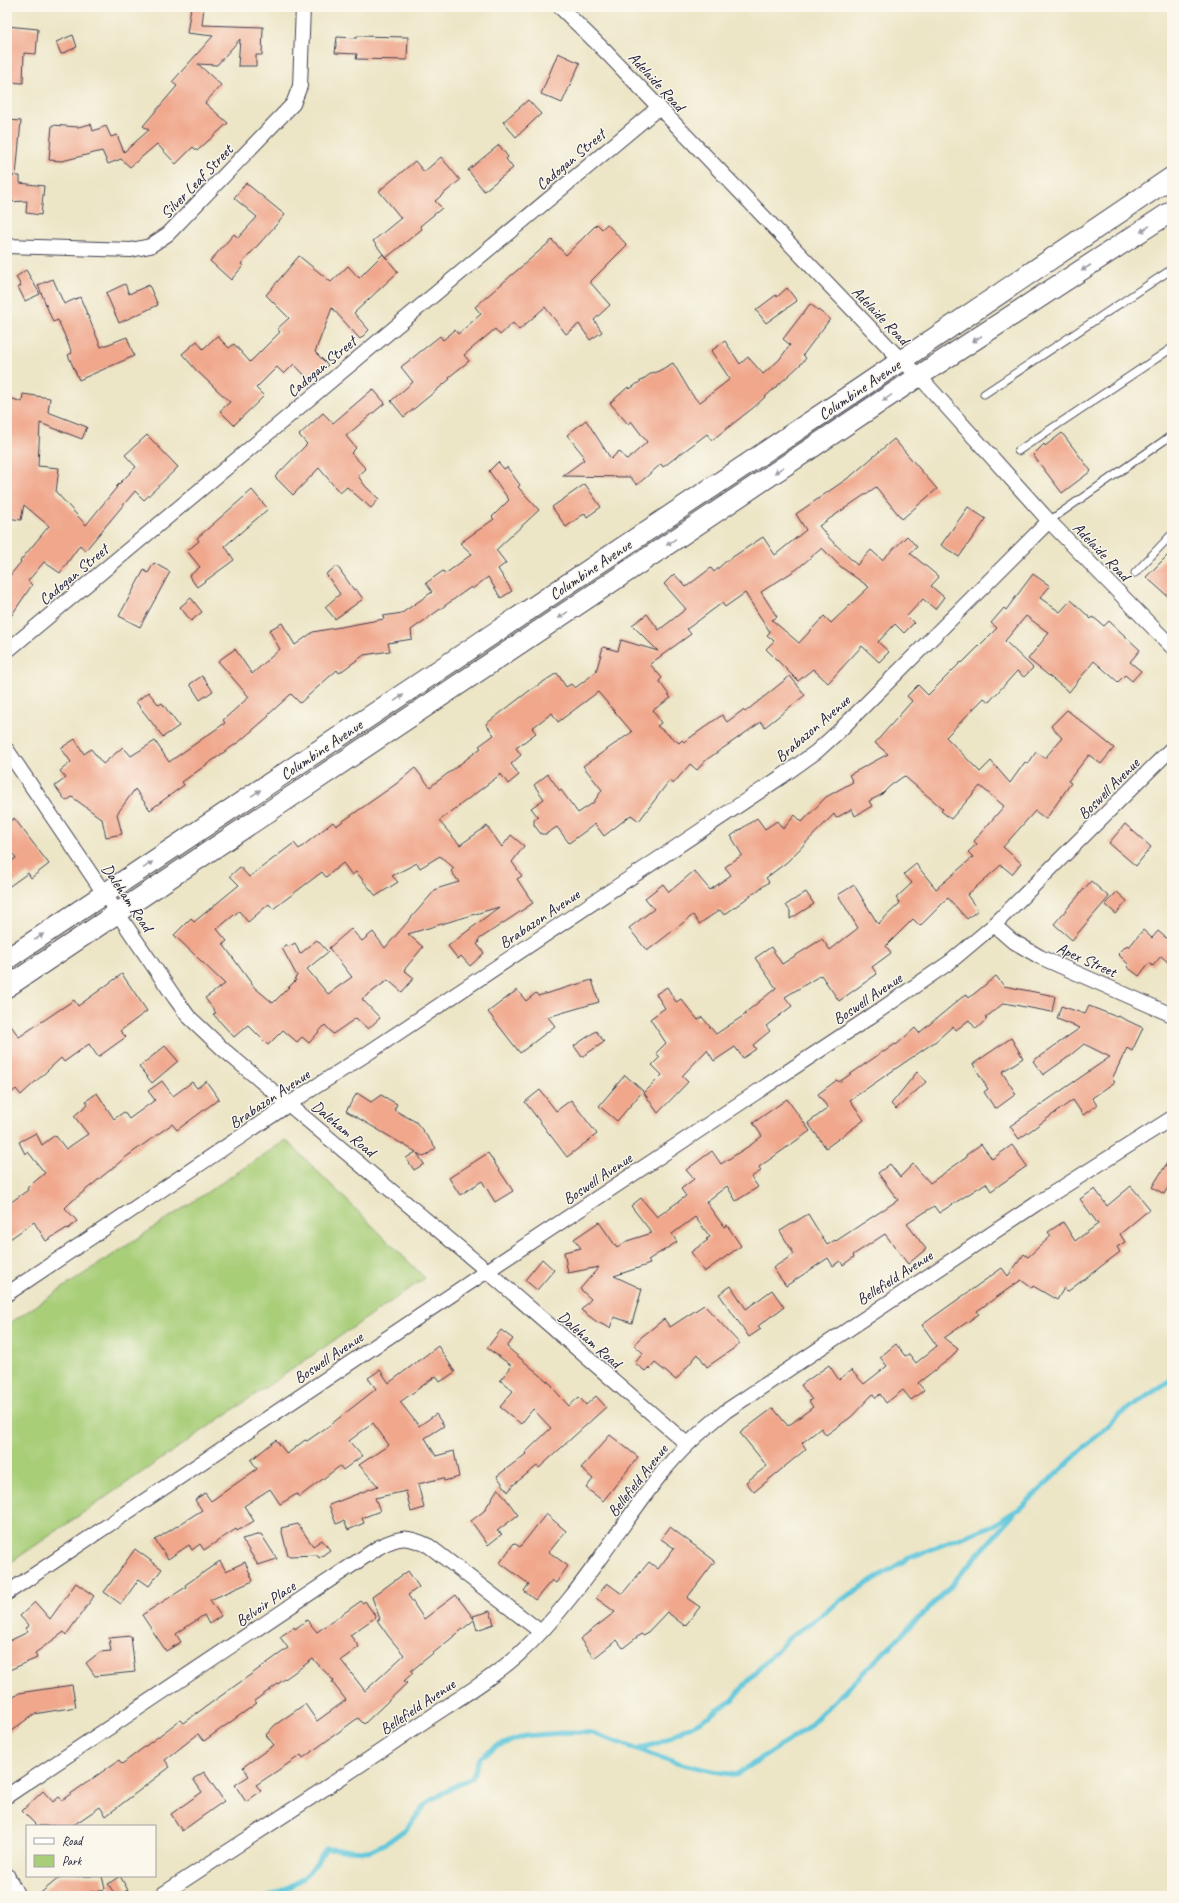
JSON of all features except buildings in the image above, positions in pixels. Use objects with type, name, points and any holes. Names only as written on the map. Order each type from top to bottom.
[{"type":"main road","name":"Columbine Avenue","points":[[7,959],[634,540],[1172,176]]},
{"type":"main road","name":"Columbine Avenue","points":[[7,987],[919,376],[1172,211]]},
{"type":"main road","points":[[634,540],[646,559]]},
{"type":"main road","points":[[376,713],[388,732]]},
{"type":"street","name":"Silver Leaf Street","points":[[7,246],[132,250],[150,246],[168,234],[293,104],[300,86],[303,7]]},
{"type":"street","name":"Adelaide Road","points":[[562,8],[901,360],[919,376],[1049,521],[1172,647]]},
{"type":"street","name":"Cadogan Street","points":[[7,651],[658,108]]},
{"type":"street","name":"Brabazon Avenue","points":[[7,1294],[289,1104],[781,777],[816,752],[838,732],[1049,521]]},
{"type":"street","name":"Boswell Avenue","points":[[7,1593],[487,1271],[899,998],[972,945],[994,925],[1172,748]]},
{"type":"street","name":"Daleham Road","points":[[7,750],[104,895],[188,1016],[224,1050],[487,1271],[687,1444]]},
{"type":"street","name":"Apex Street","points":[[994,925],[1012,940],[1040,957],[1172,1015]]},
{"type":"street","name":"Bellefield Avenue","points":[[160,1896],[356,1769],[486,1680],[517,1655],[541,1632],[572,1594],[661,1474],[687,1444],[726,1411],[1036,1204],[1172,1118]]},
{"type":"street","name":"Belvoir Place","points":[[7,1796],[379,1547],[404,1537],[414,1539],[429,1546],[541,1632]]},
{"type":"street","points":[[7,1875],[18,1896]]},
{"type":"lane","points":[[984,394],[1171,271]]},
{"type":"lane","points":[[1018,451],[1172,348]]},
{"type":"lane","points":[[1049,521],[1172,434]]},
{"type":"lane","points":[[1135,573],[1172,534]]},
{"type":"green space","points":[[286,1140],[425,1278],[7,1565],[7,1325]]},
{"type":"waterway","points":[[269,1896],[296,1883],[308,1873],[326,1849],[369,1851],[388,1842],[407,1828],[429,1801],[472,1777],[480,1758],[495,1747],[525,1736],[573,1732],[592,1733],[637,1749],[656,1744],[701,1721],[733,1700],[750,1678],[789,1638],[850,1594],[909,1558],[993,1525],[1019,1509],[1119,1415],[1172,1379]]},
{"type":"waterway","points":[[637,1749],[686,1765],[736,1775],[805,1730],[944,1593],[1014,1514]]}]
